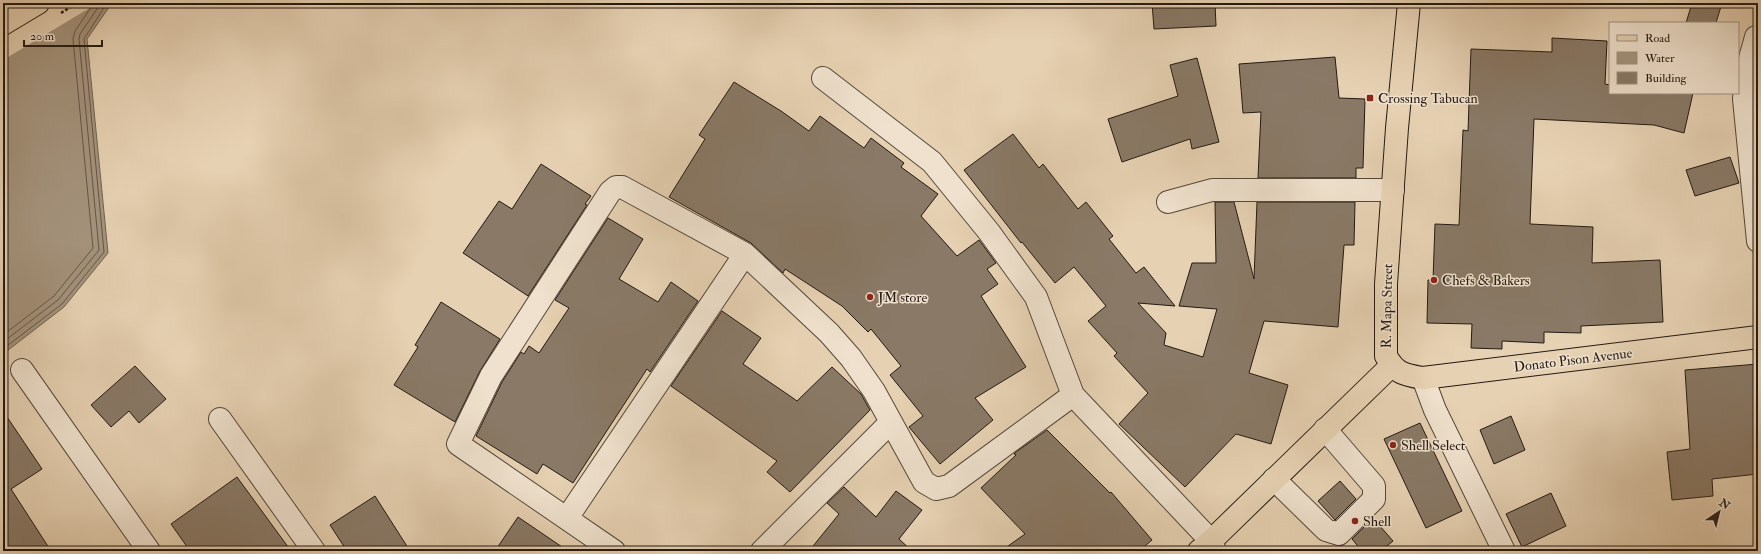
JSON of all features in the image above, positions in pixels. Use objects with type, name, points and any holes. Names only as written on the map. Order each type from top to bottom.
[{"type":"main road","points":[[3,24],[38,3]]},
{"type":"main road","name":"R. Mapa Street","points":[[1208,548],[1325,428],[1392,366],[1386,356],[1386,284],[1409,3]]},
{"type":"main road","name":"Donato Pison Avenue","points":[[1392,366],[1404,375],[1424,378],[1758,337]]},
{"type":"street","points":[[1756,37],[1746,73],[1744,99],[1758,241]]},
{"type":"street","points":[[823,78],[932,162],[989,232],[1036,297],[1073,394],[1208,548]]},
{"type":"street","points":[[614,551],[458,444],[491,376],[610,192],[616,187],[622,187],[745,254],[829,333],[851,358],[874,391],[924,482],[936,489],[950,486],[1073,394]]},
{"type":"street","points":[[1168,202],[1212,190],[1393,190]]},
{"type":"street","points":[[567,518],[745,254]]},
{"type":"street","points":[[22,370],[149,551]]},
{"type":"street","points":[[1424,378],[1435,410],[1504,551]]},
{"type":"street","points":[[220,419],[314,551]]},
{"type":"street","points":[[762,551],[891,422]]},
{"type":"street","points":[[1274,479],[1326,530],[1339,534],[1374,499],[1374,486],[1325,428]]},
{"type":"water","points":[[3,3],[112,3],[87,39],[108,253],[64,307],[3,354]]},
{"type":"pier","points":[[3,3],[98,3],[3,60]]},
{"type":"building","points":[[1152,3],[1215,3],[1216,26],[1154,29]]},
{"type":"building","points":[[1692,3],[1722,3],[1716,22],[1686,22]]},
{"type":"building","points":[[1552,38],[1607,41],[1605,84],[1609,85],[1609,94],[1693,94],[1684,133],[1654,125],[1534,119],[1530,224],[1593,227],[1592,263],[1660,260],[1663,322],[1581,326],[1581,333],[1544,332],[1544,343],[1502,341],[1502,349],[1471,348],[1472,324],[1427,323],[1428,280],[1433,280],[1435,224],[1459,225],[1463,130],[1468,131],[1471,49],[1552,52]]},
{"type":"building","points":[[1335,57],[1339,98],[1365,99],[1363,168],[1356,168],[1356,178],[1258,178],[1261,112],[1243,113],[1239,64]]},
{"type":"building","points":[[1197,58],[1219,142],[1192,149],[1190,139],[1122,162],[1108,119],[1178,96],[1170,65]]},
{"type":"building","points":[[734,82],[781,111],[809,131],[820,116],[864,148],[871,138],[904,163],[901,167],[938,194],[921,216],[957,256],[979,240],[996,263],[987,269],[998,284],[981,296],[1026,367],[975,398],[993,420],[940,464],[909,427],[923,416],[890,375],[901,366],[871,329],[868,332],[842,306],[785,269],[783,273],[751,243],[669,197],[705,139],[699,135]]},
{"type":"building","points":[[1013,134],[1039,168],[1043,164],[1078,209],[1086,202],[1113,236],[1109,239],[1136,273],[1144,267],[1175,306],[1138,303],[1166,333],[1164,345],[1203,357],[1217,309],[1179,306],[1192,263],[1216,263],[1215,202],[1234,202],[1254,279],[1257,202],[1355,202],[1354,245],[1344,245],[1338,327],[1264,321],[1249,373],[1288,385],[1271,444],[1236,434],[1185,487],[1119,424],[1148,393],[1114,356],[1117,353],[1088,321],[1106,306],[1074,267],[1055,283],[1022,242],[1021,243],[964,170]]},
{"type":"building","points":[[1730,157],[1739,183],[1695,196],[1686,170]]},
{"type":"building","points":[[541,164],[591,196],[585,204],[587,205],[528,296],[463,253],[499,201],[512,209]]},
{"type":"building","points":[[608,218],[643,239],[619,279],[658,302],[671,282],[698,301],[650,372],[647,369],[573,483],[543,464],[537,474],[476,436],[502,382],[521,352],[524,354],[529,346],[539,353],[569,308],[555,300]]},
{"type":"building","points":[[441,302],[500,339],[480,371],[455,422],[394,385],[418,347],[415,345]]},
{"type":"building","points":[[722,311],[761,338],[743,364],[797,401],[832,367],[861,394],[870,410],[790,492],[767,472],[777,461],[671,386]]},
{"type":"building","points":[[1758,364],[1758,474],[1712,479],[1713,496],[1672,500],[1667,452],[1690,449],[1685,370]]},
{"type":"building","points":[[135,366],[166,399],[139,423],[129,411],[111,427],[91,405]]},
{"type":"building","points":[[3,411],[42,469],[11,489],[51,551],[3,551]]},
{"type":"building","points":[[1511,416],[1525,450],[1494,464],[1480,430]]},
{"type":"building","points":[[1420,423],[1462,511],[1426,528],[1384,439]]},
{"type":"building","points":[[1047,430],[1110,493],[1111,492],[1152,540],[1139,551],[1001,551],[1025,534],[981,488],[1016,455],[1014,454],[1016,452]]},
{"type":"building","points":[[237,477],[291,551],[190,551],[171,524]]},
{"type":"building","points":[[1340,481],[1356,499],[1335,520],[1318,501]]},
{"type":"building","points":[[844,487],[876,517],[896,491],[922,510],[899,539],[912,551],[809,551],[839,514],[827,503]]},
{"type":"building","points":[[1551,493],[1566,526],[1522,547],[1506,514]]},
{"type":"building","points":[[375,496],[410,551],[347,551],[330,525]]},
{"type":"building","points":[[518,517],[568,551],[495,551]]},
{"type":"building","points":[[1373,518],[1393,541],[1381,551],[1362,551],[1352,539]]},
{"type":"place","name":"Crossing Tabucan","points":[[1370,98]]},
{"type":"place","name":"Chefs & Bakers","points":[[1434,280]]},
{"type":"place","name":"JM store","points":[[870,297]]},
{"type":"place","name":"Shell Select","points":[[1393,445]]},
{"type":"place","name":"Shell","points":[[1355,521]]}]
